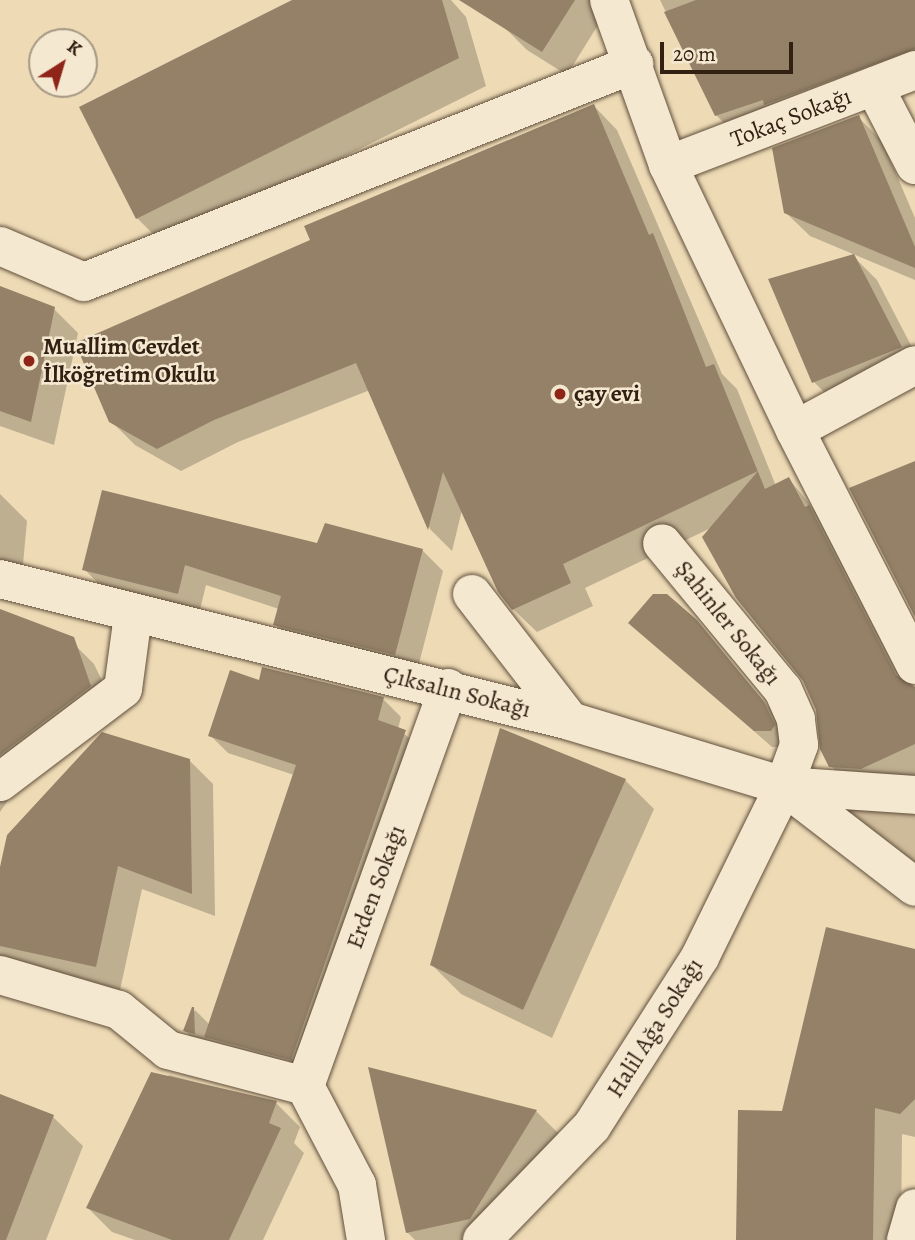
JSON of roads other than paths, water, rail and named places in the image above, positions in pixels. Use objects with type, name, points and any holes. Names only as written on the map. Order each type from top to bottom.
[{"type":"street","points":[[611,1],[668,165],[794,430],[915,665]]},
{"type":"street","points":[[0,246],[84,282],[634,64]]},
{"type":"street","name":"Tokaç Sokağı","points":[[668,165],[915,70]]},
{"type":"street","points":[[874,86],[915,165]]},
{"type":"street","points":[[794,430],[915,365]]},
{"type":"street","name":"Şahinler Sokağı","points":[[662,543],[783,690],[796,719],[799,745],[784,786]]},
{"type":"street","name":"Çıksalın Sokağı","points":[[0,579],[133,615],[448,688],[570,721],[784,786],[915,794]]},
{"type":"street","points":[[472,594],[570,721]]},
{"type":"street","points":[[0,782],[123,689],[133,615]]},
{"type":"street","name":"Erden Sokağı","points":[[305,1086],[448,688]]},
{"type":"street","points":[[784,786],[915,887]]},
{"type":"street","name":"Halil Ağa Sokağı","points":[[482,1240],[592,1126],[701,957],[784,786]]},
{"type":"street","points":[[0,975],[119,1010],[168,1050],[305,1086],[357,1185],[366,1240]]},
{"type":"street","points":[[906,1240],[915,1208]]},
{"type":"place","name":"Muallim Cevdet İlköğretim Okulu","points":[[29,361]]},
{"type":"place","name":"çay evi","points":[[560,394]]}]
